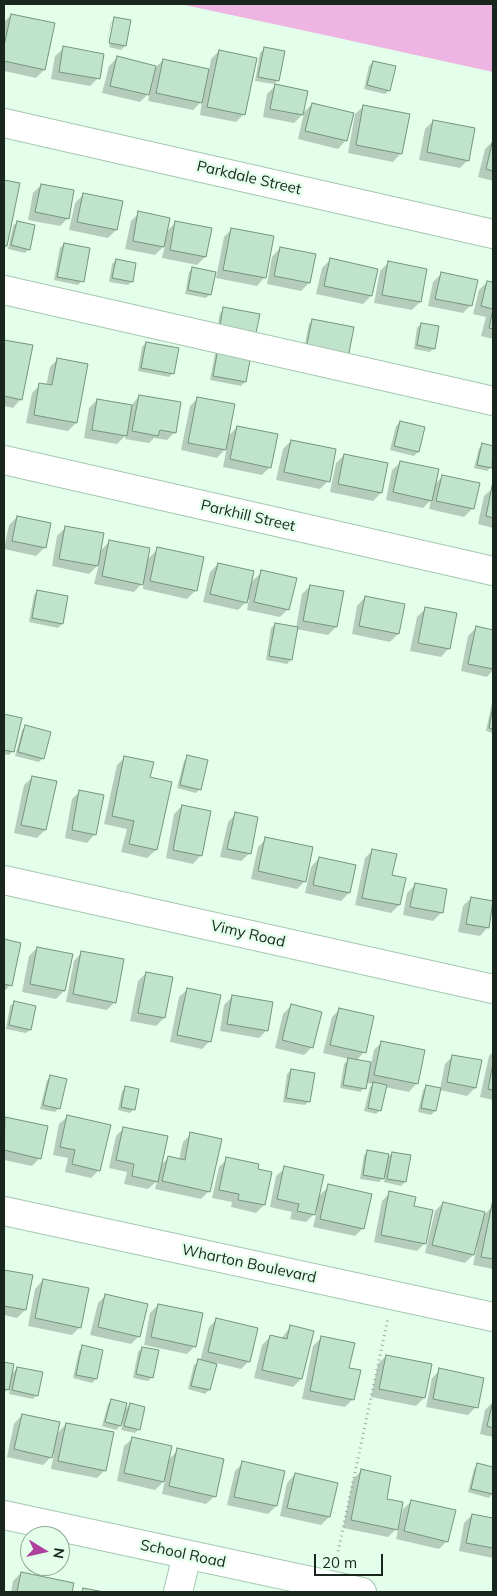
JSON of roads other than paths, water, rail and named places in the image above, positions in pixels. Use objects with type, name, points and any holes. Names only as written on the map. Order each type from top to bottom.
[{"type":"street","name":"Parkdale Street","points":[[4,123],[493,234]]},
{"type":"street","points":[[4,290],[493,401]]},
{"type":"street","name":"Parkhill Street","points":[[4,460],[493,571]]},
{"type":"street","name":"Vimy Road","points":[[4,880],[493,989]]},
{"type":"street","name":"Wharton Boulevard","points":[[4,1211],[493,1317]]},
{"type":"street","name":"School Road","points":[[4,1515],[186,1554],[330,1589],[362,1592]]},
{"type":"street","points":[[178,1592],[186,1554]]}]
